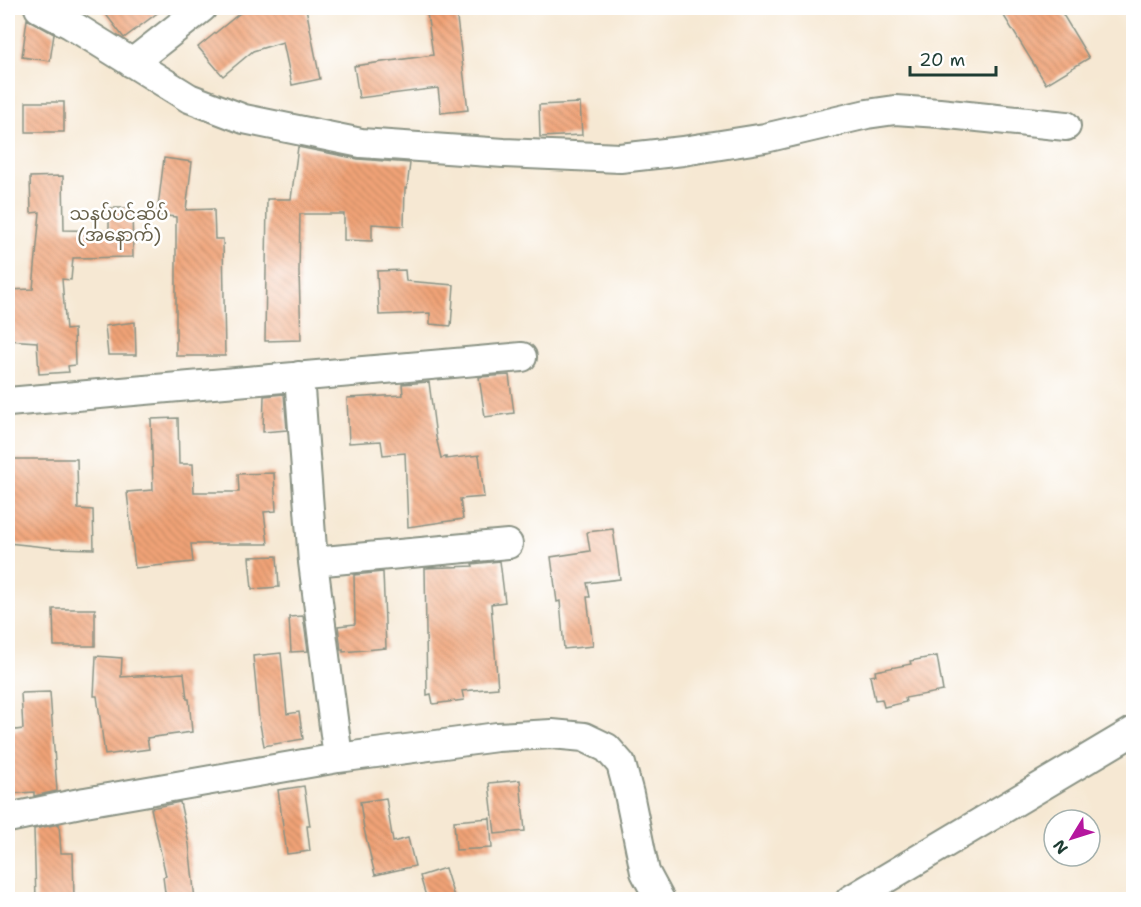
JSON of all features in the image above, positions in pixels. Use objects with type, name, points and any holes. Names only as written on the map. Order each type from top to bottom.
[{"type":"street","points":[[39,8],[70,24],[189,98],[244,119],[361,143],[620,158],[765,138],[867,114],[895,110],[939,112],[1066,126]]},
{"type":"street","points":[[132,63],[201,8]]},
{"type":"street","points":[[8,402],[522,357]]},
{"type":"street","points":[[299,376],[313,562],[338,758]]},
{"type":"street","points":[[313,562],[508,544]]},
{"type":"street","points":[[850,900],[1134,731]]},
{"type":"street","points":[[8,818],[338,758],[497,737],[552,734],[584,737],[607,748],[621,764],[645,872],[660,900]]},
{"type":"building","points":[[101,8],[164,8],[124,38]]},
{"type":"building","points":[[306,8],[320,79],[292,85],[283,42],[253,51],[223,76],[198,47],[245,9]]},
{"type":"building","points":[[999,8],[1059,8],[1089,58],[1046,84]]},
{"type":"building","points":[[456,10],[468,110],[441,113],[438,88],[359,98],[354,66],[433,55],[427,13]]},
{"type":"building","points":[[27,19],[54,34],[50,61],[22,57]]},
{"type":"building","points":[[26,102],[64,102],[64,132],[26,132]]},
{"type":"building","points":[[580,103],[582,135],[540,137],[539,105]]},
{"type":"building","points":[[298,147],[358,159],[410,163],[407,188],[405,188],[404,226],[372,224],[372,241],[344,240],[344,214],[300,214],[301,340],[265,341],[267,199],[291,199]]},
{"type":"building","points":[[164,158],[192,162],[186,210],[214,209],[215,239],[223,239],[225,356],[176,356],[176,217],[157,215]]},
{"type":"building","points":[[63,176],[64,230],[109,231],[109,208],[132,208],[133,257],[73,258],[71,280],[62,279],[66,330],[74,329],[75,365],[68,366],[69,372],[39,374],[37,342],[8,340],[8,290],[33,289],[40,212],[31,213],[30,177]]},
{"type":"building","points":[[405,270],[406,281],[454,285],[451,326],[430,324],[430,313],[379,315],[377,271]]},
{"type":"building","points":[[135,322],[136,355],[108,355],[105,326]]},
{"type":"building","points":[[509,375],[514,413],[485,417],[479,377]]},
{"type":"building","points":[[429,382],[441,458],[479,455],[484,497],[460,499],[463,519],[408,527],[405,453],[383,455],[381,441],[349,443],[347,398],[403,395],[402,384]]},
{"type":"building","points":[[284,394],[287,430],[263,432],[264,396]]},
{"type":"building","points":[[178,418],[179,464],[193,464],[194,492],[239,492],[238,474],[274,473],[276,511],[264,512],[268,544],[191,544],[193,562],[135,568],[127,492],[153,490],[151,419]]},
{"type":"building","points":[[8,459],[77,459],[78,509],[93,510],[94,549],[8,543]]},
{"type":"building","points":[[613,529],[620,579],[587,583],[593,646],[564,649],[560,601],[557,602],[551,557],[590,551],[587,532]]},
{"type":"building","points":[[277,556],[279,587],[252,589],[249,557]]},
{"type":"building","points":[[500,561],[505,602],[491,604],[498,688],[462,691],[464,700],[433,704],[431,694],[427,695],[425,568],[473,566],[472,564]]},
{"type":"building","points":[[383,572],[386,648],[343,652],[338,626],[355,624],[354,575]]},
{"type":"building","points":[[53,609],[95,609],[95,646],[54,646]]},
{"type":"building","points":[[303,616],[308,651],[291,652],[289,617]]},
{"type":"building","points":[[281,653],[287,714],[299,712],[303,739],[264,746],[253,656]]},
{"type":"building","points":[[96,656],[122,658],[121,677],[184,673],[192,732],[147,738],[149,749],[105,755],[97,696],[94,696]]},
{"type":"building","points":[[937,656],[943,691],[905,698],[906,702],[884,707],[882,699],[875,700],[870,676],[876,675],[875,671]]},
{"type":"building","points":[[50,692],[57,791],[34,796],[34,792],[8,794],[8,731],[23,729],[21,693]]},
{"type":"building","points":[[520,780],[525,831],[495,834],[489,783]]},
{"type":"building","points":[[304,786],[310,826],[307,826],[310,851],[287,854],[278,790]]},
{"type":"building","points":[[386,798],[393,842],[408,838],[415,866],[375,875],[360,802]]},
{"type":"building","points":[[180,802],[189,844],[195,900],[166,900],[163,877],[166,876],[151,808]]},
{"type":"building","points":[[490,818],[492,848],[456,850],[454,821]]},
{"type":"building","points":[[59,824],[61,853],[73,853],[74,900],[36,900],[34,829]]},
{"type":"building","points":[[445,868],[455,900],[427,900],[420,876]]},
{"type":"district","name":"သနပ်ပင်ဆိပ် (အနောက်)","points":[[119,224]]}]
